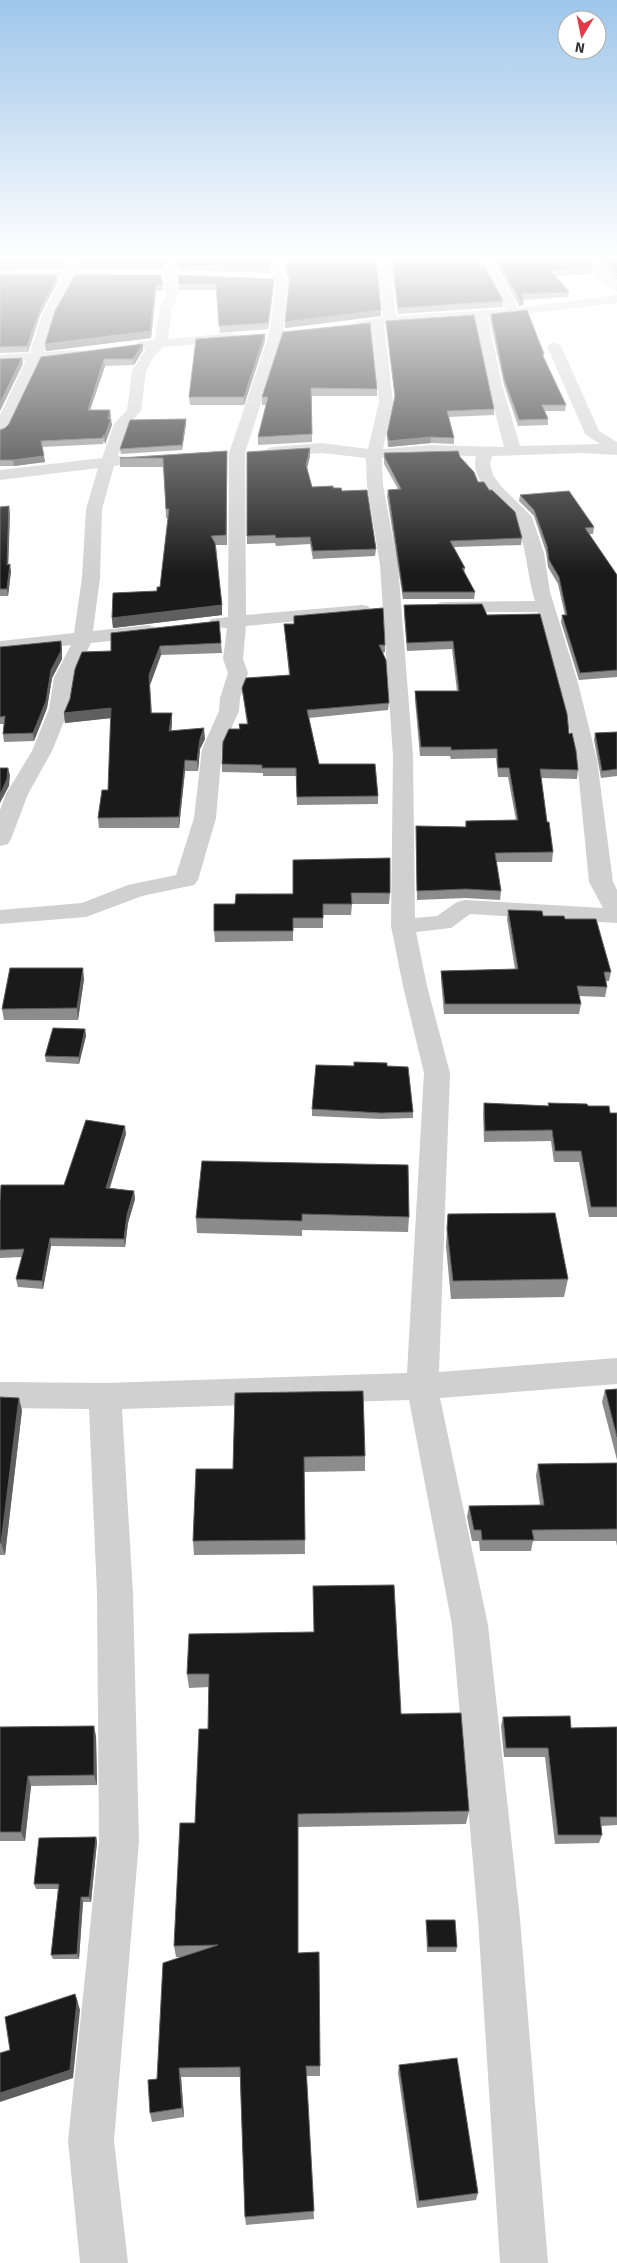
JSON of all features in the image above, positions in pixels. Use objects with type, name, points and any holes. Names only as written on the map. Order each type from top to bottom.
[{"type":"street","points":[[0,430],[33,362]]},
{"type":"street","points":[[0,839],[17,794],[42,751],[59,709],[64,678],[83,639],[91,578],[94,509],[99,488],[121,424],[134,411],[139,371],[144,362]]},
{"type":"street","points":[[0,917],[86,910],[136,890],[186,880],[205,818],[212,749],[229,711],[230,698],[238,673],[233,660],[248,453],[273,362]]},
{"type":"street","points":[[379,362],[386,402],[374,454],[375,485],[389,565],[409,607],[403,756],[403,926],[414,986],[437,1073],[422,1386],[470,1625],[499,1919],[524,2263]]},
{"type":"street","points":[[490,362],[513,450]]},
{"type":"street","points":[[561,362],[592,434],[617,449]]},
{"type":"street","points":[[218,454],[322,448],[374,454],[431,450],[485,452],[617,449]]},
{"type":"street","points":[[485,452],[482,464],[485,474],[494,488],[524,517],[536,553],[542,592],[568,683],[587,760],[601,882],[617,912]]},
{"type":"street","points":[[0,475],[136,459]]},
{"type":"street","points":[[198,625],[237,620],[409,607],[546,606]]},
{"type":"street","points":[[0,647],[169,629]]},
{"type":"street","points":[[403,926],[443,924],[465,907],[617,916]]},
{"type":"street","points":[[0,1394],[105,1396],[422,1386],[617,1371]]},
{"type":"street","points":[[104,2263],[91,2141],[119,1841],[115,1594],[105,1396]]},
{"type":"building","points":[[0,362],[20,362],[0,403]]},
{"type":"building","points":[[39,362],[103,362],[88,410],[110,410],[108,419],[111,419],[104,438],[103,435],[103,438],[41,441],[44,456],[0,460],[0,430],[9,424]]},
{"type":"building","points":[[193,362],[256,362],[244,397],[189,397]]},
{"type":"building","points":[[273,362],[374,362],[377,389],[311,388],[312,434],[258,437],[268,397],[262,397]]},
{"type":"building","points":[[391,362],[484,362],[494,409],[447,411],[454,438],[431,437],[389,441],[387,434],[395,396]]},
{"type":"building","points":[[501,362],[546,362],[566,405],[542,405],[548,419],[519,420],[504,379]]},
{"type":"building","points":[[186,419],[182,445],[120,449],[130,420]]},
{"type":"building","points":[[310,448],[306,465],[312,487],[333,486],[333,488],[341,488],[342,491],[367,490],[376,549],[313,551],[310,537],[276,538],[275,535],[247,536],[247,452]]},
{"type":"building","points":[[227,451],[226,535],[211,536],[215,543],[222,605],[112,618],[113,593],[157,591],[157,587],[160,587],[169,509],[166,509],[163,458],[120,458]]},
{"type":"building","points":[[458,451],[460,457],[474,472],[478,482],[484,482],[489,490],[492,490],[515,512],[522,538],[450,541],[465,568],[462,568],[475,592],[403,592],[388,490],[401,489],[384,453]]},
{"type":"building","points":[[569,491],[594,527],[585,528],[617,575],[617,670],[580,673],[562,615],[567,615],[559,577],[549,560],[547,546],[534,510],[520,495]]},
{"type":"building","points":[[9,506],[7,565],[10,564],[7,589],[0,589],[0,507]]},
{"type":"building","points":[[482,604],[487,615],[540,614],[567,714],[569,734],[572,733],[578,770],[540,769],[553,852],[495,853],[501,891],[466,889],[417,891],[416,826],[466,827],[466,821],[518,820],[509,768],[498,768],[497,749],[451,750],[451,747],[421,747],[415,691],[459,691],[453,641],[407,643],[404,605]]},
{"type":"building","points":[[383,608],[385,645],[379,645],[386,660],[389,703],[307,710],[319,764],[375,764],[378,796],[297,797],[296,768],[262,768],[262,765],[222,764],[223,742],[229,729],[240,729],[239,724],[248,724],[242,688],[246,678],[290,675],[284,624],[294,624],[294,616]]},
{"type":"building","points":[[219,621],[221,643],[160,646],[149,675],[151,713],[172,713],[169,731],[204,728],[200,739],[197,761],[185,760],[179,817],[98,818],[102,790],[108,790],[111,708],[64,713],[70,699],[75,669],[82,652],[111,651],[111,633]]},
{"type":"building","points":[[61,641],[61,651],[51,670],[46,701],[33,733],[3,734],[5,716],[0,717],[0,647]]},
{"type":"building","points":[[617,732],[617,769],[602,771],[595,733]]},
{"type":"building","points":[[0,768],[8,768],[7,779],[0,795]]},
{"type":"building","points":[[390,858],[390,893],[351,893],[352,904],[323,904],[323,918],[293,918],[293,931],[214,931],[214,904],[235,904],[236,894],[293,894],[293,860]]},
{"type":"building","points":[[508,910],[542,911],[543,916],[564,916],[565,919],[596,919],[611,972],[604,972],[607,987],[577,986],[581,1004],[445,1004],[441,971],[518,969]]},
{"type":"building","points":[[10,968],[83,968],[77,1008],[2,1009]]},
{"type":"building","points":[[53,1028],[85,1029],[79,1057],[45,1056]]},
{"type":"building","points":[[354,1062],[387,1063],[387,1066],[408,1067],[413,1112],[381,1113],[312,1109],[316,1065],[354,1066]]},
{"type":"building","points":[[484,1103],[549,1106],[548,1103],[609,1106],[610,1113],[617,1113],[617,1207],[591,1207],[581,1151],[555,1151],[552,1130],[485,1131]]},
{"type":"building","points":[[86,1120],[125,1126],[106,1188],[134,1191],[127,1215],[124,1239],[50,1238],[42,1281],[16,1279],[24,1249],[0,1250],[1,1185],[64,1185]]},
{"type":"building","points":[[202,1161],[408,1165],[409,1217],[302,1214],[302,1221],[196,1218]]},
{"type":"building","points":[[555,1213],[568,1279],[453,1281],[447,1229],[448,1214]]},
{"type":"building","points":[[617,1389],[617,1437],[605,1390]]},
{"type":"building","points":[[363,1391],[365,1456],[304,1457],[305,1540],[193,1541],[196,1469],[233,1469],[235,1393]]},
{"type":"building","points":[[0,1397],[19,1398],[1,1543],[0,1543]]},
{"type":"building","points":[[617,1463],[617,1529],[532,1530],[534,1540],[482,1540],[481,1530],[474,1530],[469,1506],[544,1505],[538,1464]]},
{"type":"building","points":[[394,1585],[401,1714],[461,1713],[469,1811],[298,1814],[298,1953],[319,1952],[320,2066],[306,2066],[314,2211],[245,2217],[240,2067],[179,2068],[182,2108],[150,2113],[148,2080],[157,2079],[163,1963],[218,1945],[174,1946],[180,1823],[195,1823],[199,1729],[208,1729],[209,1674],[187,1674],[189,1634],[314,1632],[313,1586]]},
{"type":"building","points":[[570,1716],[571,1728],[617,1727],[617,1817],[600,1817],[602,1835],[558,1835],[548,1748],[506,1748],[503,1717]]},
{"type":"building","points":[[94,1726],[94,1775],[28,1776],[21,1832],[0,1832],[0,1727]]},
{"type":"building","points":[[96,1837],[89,1897],[81,1897],[77,1954],[51,1955],[59,1884],[34,1884],[39,1838]]},
{"type":"building","points":[[426,1920],[455,1920],[457,1947],[428,1947]]},
{"type":"building","points":[[75,1994],[77,2001],[70,2070],[0,2093],[0,2053],[10,2050],[5,2017]]},
{"type":"building","points":[[457,2058],[478,2193],[419,2201],[399,2065]]}]
